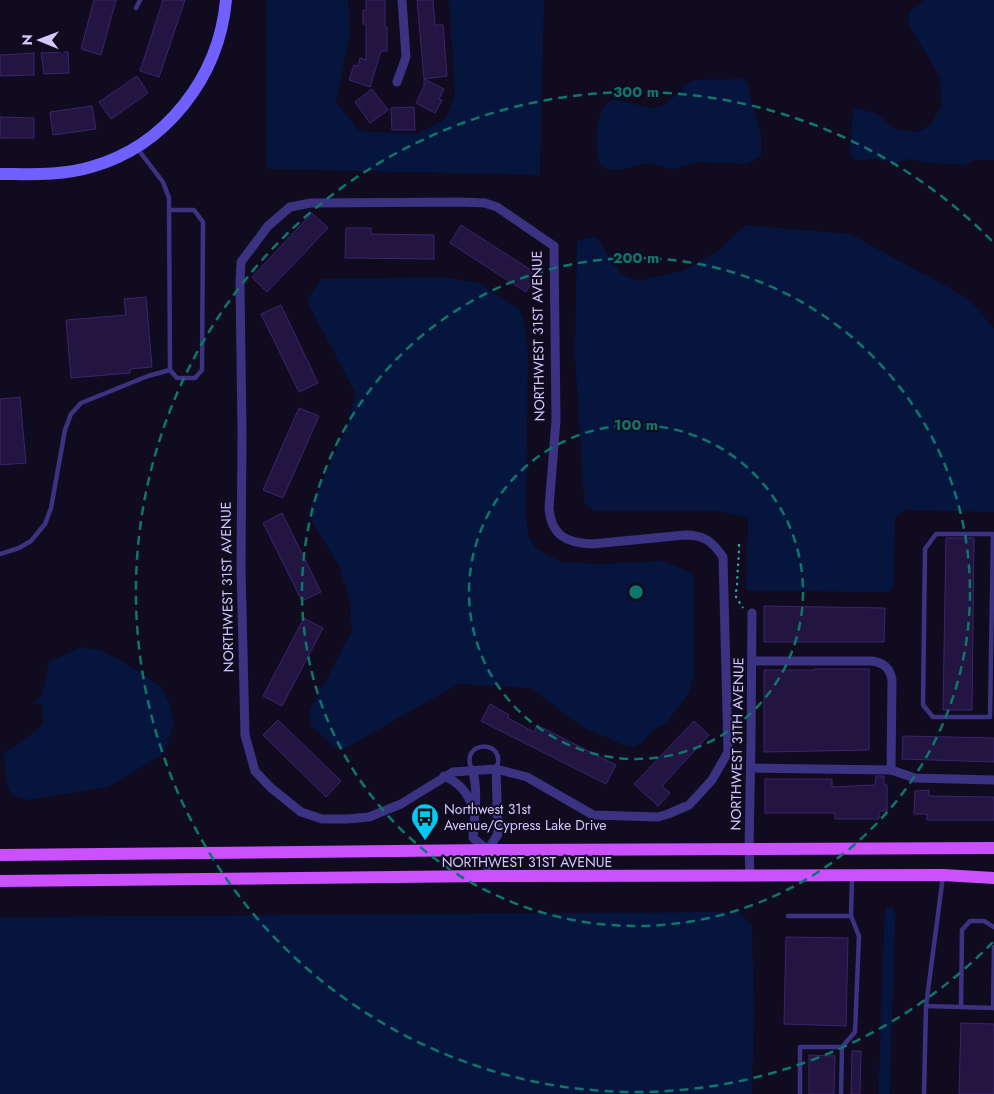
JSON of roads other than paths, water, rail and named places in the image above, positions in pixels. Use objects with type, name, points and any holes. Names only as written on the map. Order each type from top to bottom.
[{"type":"main road","points":[[0,174],[52,174],[81,170],[108,161],[136,147],[170,122],[199,85],[209,64],[218,41],[226,0]]},
{"type":"main road","name":"NORTHWEST 31ST AVENUE","points":[[0,855],[488,850],[994,848]]},
{"type":"main road","name":"NORTHWEST 31ST AVENUE","points":[[0,881],[488,876],[943,875],[994,878]]},
{"type":"street","points":[[396,82],[406,57],[402,0]]},
{"type":"street","name":"NORTHWEST 31ST AVENUE","points":[[460,202],[485,204],[497,207],[554,246],[556,420],[550,520],[555,529],[564,538],[577,543],[592,544],[698,535],[711,542],[723,557],[728,752],[712,780],[689,805],[658,816],[593,815],[527,777],[496,769],[472,770],[453,772],[444,776],[401,804],[370,817],[347,819],[322,819],[301,812],[270,787],[255,771],[245,735],[240,568],[242,433],[241,262],[268,226],[290,207],[311,203],[460,202]]},
{"type":"street","name":"NORTHWEST 31TH AVENUE","points":[[750,876],[752,613]]},
{"type":"street","points":[[752,661],[872,661],[883,664],[890,673],[892,680],[891,770]]},
{"type":"street","points":[[751,768],[891,770],[914,778],[994,780]]},
{"type":"street","points":[[488,876],[488,850],[498,834],[496,769]]},
{"type":"street","points":[[472,770],[476,790],[473,838],[488,850]]},
{"type":"street","points":[[444,776],[456,781],[461,786],[474,810]]},
{"type":"lane","points":[[136,147],[163,182],[169,198],[170,370],[177,378],[195,378],[202,370],[203,222],[194,210],[170,210]]},
{"type":"lane","points":[[0,554],[19,548],[31,541],[45,524],[51,508],[65,430],[71,414],[81,403],[148,376],[170,370]]},
{"type":"lane","points":[[936,534],[993,534],[993,626],[990,717],[933,717],[923,705],[924,607],[925,549],[936,534]]},
{"type":"lane","points":[[472,770],[469,761],[472,752],[480,746],[494,750],[497,754],[499,764],[496,769]]},
{"type":"lane","points":[[924,1094],[926,1006],[943,875]]},
{"type":"lane","points":[[841,1094],[842,1047],[855,1032],[859,936],[851,916],[852,876]]},
{"type":"lane","points":[[788,916],[851,916]]},
{"type":"lane","points":[[961,1007],[962,930],[970,921],[984,921],[994,927]]},
{"type":"lane","points":[[926,1006],[994,1008],[994,947]]},
{"type":"lane","points":[[800,1094],[800,1047],[842,1047]]},
{"type":"water","points":[[266,0],[348,0],[350,34],[336,102],[359,131],[417,134],[446,118],[455,93],[449,0],[544,0],[540,175],[267,169]]},
{"type":"water","points":[[924,0],[994,0],[994,160],[974,160],[965,165],[929,163],[908,159],[896,163],[877,159],[855,160],[850,154],[853,107],[877,114],[894,129],[918,132],[931,125],[941,105],[940,77],[909,24],[909,13]]},
{"type":"water","points":[[743,79],[748,83],[750,98],[761,133],[761,156],[747,164],[697,162],[673,169],[649,163],[607,170],[601,165],[597,146],[598,126],[603,108],[608,102],[620,100],[656,107],[668,101],[691,81]]},
{"type":"water","points":[[746,225],[850,234],[969,299],[994,329],[994,512],[904,510],[895,518],[894,584],[890,592],[752,591],[746,589],[748,517],[716,511],[594,511],[584,502],[575,354],[577,241],[596,237],[621,274],[637,281],[682,271],[715,253]]},
{"type":"water","points":[[444,277],[478,283],[519,309],[524,321],[528,352],[526,515],[528,535],[535,548],[561,562],[600,564],[662,561],[688,571],[694,576],[693,677],[689,692],[667,722],[653,730],[642,743],[633,747],[623,745],[581,726],[531,688],[458,684],[344,749],[335,747],[311,726],[310,710],[352,631],[350,602],[339,566],[311,520],[310,507],[347,427],[356,394],[307,301],[321,279]]},
{"type":"water","points":[[81,647],[99,650],[124,662],[161,687],[169,703],[174,724],[163,754],[108,787],[26,800],[11,794],[7,783],[3,754],[32,734],[41,725],[43,719],[42,704],[33,703],[43,694],[49,662]]},
{"type":"water","points":[[739,912],[752,925],[754,1014],[752,1094],[0,1094],[0,917]]},
{"type":"waterway","points":[[884,1094],[890,913]]},
{"type":"place","name":"Northwest 31st Avenue/Cypress Lake Drive","points":[[425,841]]}]
